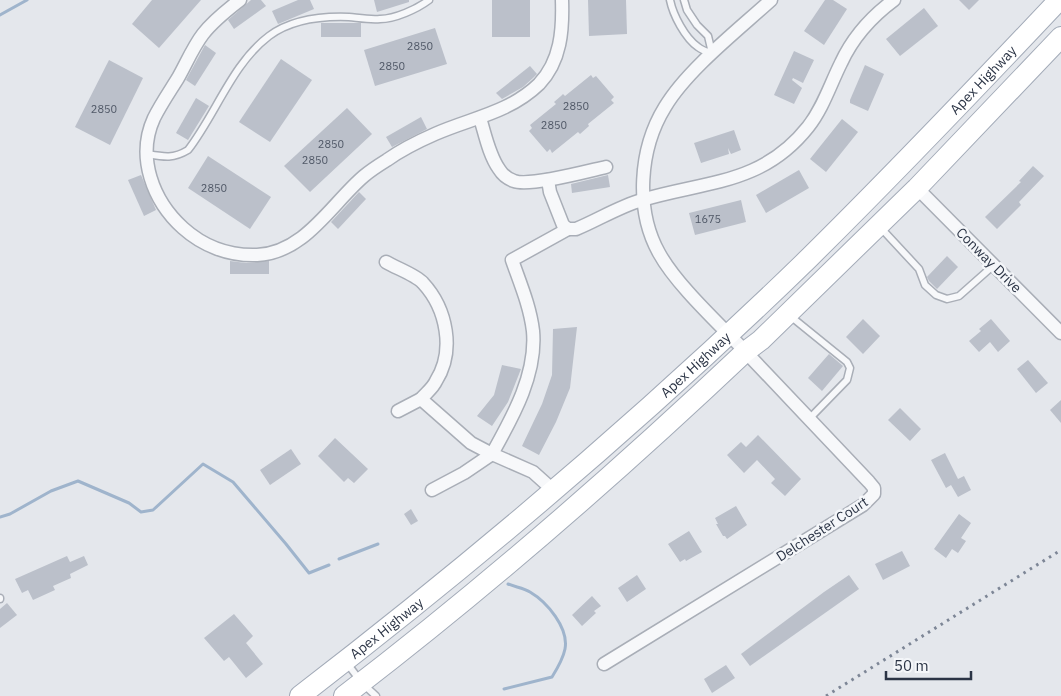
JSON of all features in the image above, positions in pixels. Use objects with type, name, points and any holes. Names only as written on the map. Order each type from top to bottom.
[{"type":"main road","name":"Apex Highway","points":[[300,696],[446,580],[598,452],[728,334],[808,259],[884,183],[1059,0]]},
{"type":"main road","name":"Apex Highway","points":[[344,696],[369,689],[616,471],[788,315],[918,188],[1061,38]]},
{"type":"street","points":[[240,0],[223,13],[203,34],[154,119],[148,136],[147,154],[150,178],[159,200],[174,219],[196,240],[228,253],[258,255],[278,251],[300,239],[364,176],[389,158],[435,134],[508,107],[525,96],[540,83],[550,70],[557,52],[563,26],[562,0]]},
{"type":"street","name":"Delchester Court","points":[[604,664],[863,505],[874,494],[874,488],[869,482],[728,334],[675,275],[659,253],[649,228],[644,199],[644,174],[646,154],[658,118],[674,93],[712,54],[771,0]]},
{"type":"street","points":[[432,490],[464,473],[492,454],[523,390],[531,360],[533,332],[528,306],[512,260],[568,229],[576,229],[620,208],[644,199],[748,173],[774,158],[808,127],[822,106],[841,62],[853,41],[867,23],[894,0]]},
{"type":"street","points":[[480,118],[499,169],[515,182],[548,180],[606,167]]},
{"type":"street","points":[[548,180],[550,192],[559,217],[563,225],[568,229]]},
{"type":"street","name":"Conway Drive","points":[[918,188],[1061,333]]},
{"type":"street","points":[[386,262],[422,282],[438,305],[447,332],[445,359],[436,382],[421,399],[398,411]]},
{"type":"street","points":[[421,399],[471,443],[533,472],[553,490]]},
{"type":"lane","points":[[147,154],[166,157],[178,156],[188,150],[250,53],[270,35],[288,25],[315,18],[382,19],[423,5],[429,0]]},
{"type":"lane","points":[[670,0],[676,19],[686,34],[697,46],[712,54]]},
{"type":"lane","points":[[684,0],[697,25],[708,36],[712,54]]},
{"type":"lane","points":[[879,226],[918,269],[925,285],[936,295],[947,299],[959,296],[995,265]]},
{"type":"lane","points":[[788,315],[847,362],[850,368],[847,380],[809,419]]},
{"type":"lane","points":[[345,662],[369,689]]},
{"type":"building","points":[[152,0],[201,0],[159,48],[132,24]]},
{"type":"building","points":[[251,0],[261,0],[266,6],[234,29],[228,20]]},
{"type":"building","points":[[298,0],[310,0],[314,9],[278,24],[272,11]]},
{"type":"building","points":[[374,0],[409,0],[409,2],[377,12]]},
{"type":"building","points":[[492,0],[530,0],[530,37],[492,37]]},
{"type":"building","points":[[588,0],[626,0],[627,34],[589,36]]},
{"type":"building","points":[[825,0],[833,0],[847,9],[824,45],[804,31]]},
{"type":"building","points":[[959,0],[979,0],[969,10]]},
{"type":"building","points":[[924,8],[938,26],[900,56],[886,39]]},
{"type":"building","points":[[321,23],[361,23],[361,37],[321,37]]},
{"type":"building","points":[[435,28],[447,64],[375,86],[364,50]]},
{"type":"building","points":[[205,45],[216,53],[195,86],[186,80]]},
{"type":"building","points":[[794,51],[814,60],[803,83],[793,78],[792,80],[802,88],[794,104],[774,95]]},
{"type":"building","points":[[281,59],[312,80],[270,142],[239,122]]},
{"type":"building","points":[[109,60],[143,78],[110,145],[75,127]]},
{"type":"building","points":[[865,65],[884,74],[868,111],[850,103]]},
{"type":"building","points":[[530,66],[537,74],[523,87],[502,99],[496,93]]},
{"type":"building","points":[[591,75],[593,78],[596,76],[614,97],[611,100],[614,103],[588,124],[589,126],[580,134],[578,132],[552,153],[550,149],[547,152],[529,131],[532,128],[530,125],[556,104],[554,102],[563,94],[565,96]]},
{"type":"building","points":[[196,98],[209,106],[188,140],[176,133]]},
{"type":"building","points":[[347,108],[372,134],[310,192],[284,166]]},
{"type":"building","points":[[421,117],[427,129],[392,147],[386,137]]},
{"type":"building","points":[[842,119],[858,132],[826,172],[810,159]]},
{"type":"building","points":[[734,130],[741,150],[731,154],[728,148],[729,154],[701,163],[694,143]]},
{"type":"building","points":[[208,156],[271,197],[250,229],[188,188]]},
{"type":"building","points":[[1033,166],[1044,176],[1019,202],[1021,205],[997,229],[985,217],[1021,182],[1019,181]]},
{"type":"building","points":[[799,170],[809,188],[766,213],[756,195]]},
{"type":"building","points":[[141,175],[156,210],[144,216],[128,180]]},
{"type":"building","points":[[608,175],[610,187],[572,193],[571,184]]},
{"type":"building","points":[[359,192],[366,199],[338,229],[331,222]]},
{"type":"building","points":[[741,200],[746,222],[695,235],[689,213]]},
{"type":"building","points":[[947,256],[958,267],[937,289],[927,277]]},
{"type":"building","points":[[230,261],[246,263],[269,261],[269,274],[230,274]]},
{"type":"building","points":[[863,319],[880,336],[863,354],[846,337]]},
{"type":"building","points":[[991,319],[1010,341],[998,352],[990,342],[979,352],[969,341]]},
{"type":"building","points":[[577,327],[570,388],[556,422],[539,455],[522,446],[542,404],[552,375],[553,329]]},
{"type":"building","points":[[829,354],[843,366],[822,391],[808,378]]},
{"type":"building","points":[[1028,360],[1048,383],[1036,393],[1017,369]]},
{"type":"building","points":[[502,365],[521,369],[508,402],[492,426],[477,416],[494,395]]},
{"type":"building","points":[[1061,400],[1061,423],[1050,410]]},
{"type":"building","points":[[900,408],[921,429],[910,441],[888,420]]},
{"type":"building","points":[[758,435],[801,479],[785,496],[771,483],[775,479],[757,460],[744,473],[727,455],[741,442],[746,447]]},
{"type":"building","points":[[335,438],[368,469],[354,483],[348,478],[344,482],[318,456]]},
{"type":"building","points":[[291,449],[301,464],[270,485],[260,470]]},
{"type":"building","points":[[945,453],[958,479],[964,476],[971,490],[958,497],[951,485],[946,488],[931,460]]},
{"type":"building","points":[[736,506],[747,525],[727,539],[716,524],[718,524],[715,518]]},
{"type":"building","points":[[411,509],[418,521],[411,525],[404,514]]},
{"type":"building","points":[[959,514],[971,523],[961,538],[966,541],[958,553],[952,549],[946,558],[934,549]]},
{"type":"building","points":[[689,531],[702,552],[686,561],[685,559],[680,562],[668,544]]},
{"type":"building","points":[[902,551],[910,566],[883,580],[875,564]]},
{"type":"building","points":[[67,556],[70,562],[84,556],[88,565],[70,574],[71,578],[53,586],[55,590],[33,600],[28,590],[22,593],[15,579]]},
{"type":"building","points":[[637,575],[646,589],[627,602],[618,588]]},
{"type":"building","points":[[849,575],[859,589],[750,666],[741,654]]},
{"type":"building","points":[[592,596],[601,606],[594,611],[596,613],[582,626],[572,615]]},
{"type":"building","points":[[7,603],[17,615],[0,628],[0,609]]},
{"type":"building","points":[[234,614],[253,636],[246,643],[263,664],[246,678],[229,657],[224,661],[204,638]]},
{"type":"building","points":[[726,665],[735,678],[712,693],[704,679]]},
{"type":"waterway","points":[[0,15],[27,0]]},
{"type":"waterway","points":[[0,517],[10,514],[51,491],[78,481],[129,503],[141,512],[153,510],[203,464],[233,482],[309,573],[329,565]]},
{"type":"waterway","points":[[339,559],[378,544]]},
{"type":"waterway","points":[[504,689],[552,677],[565,649],[564,633],[550,609],[537,596],[508,584]]},
{"type":"railway","points":[[826,696],[1061,550]]}]
